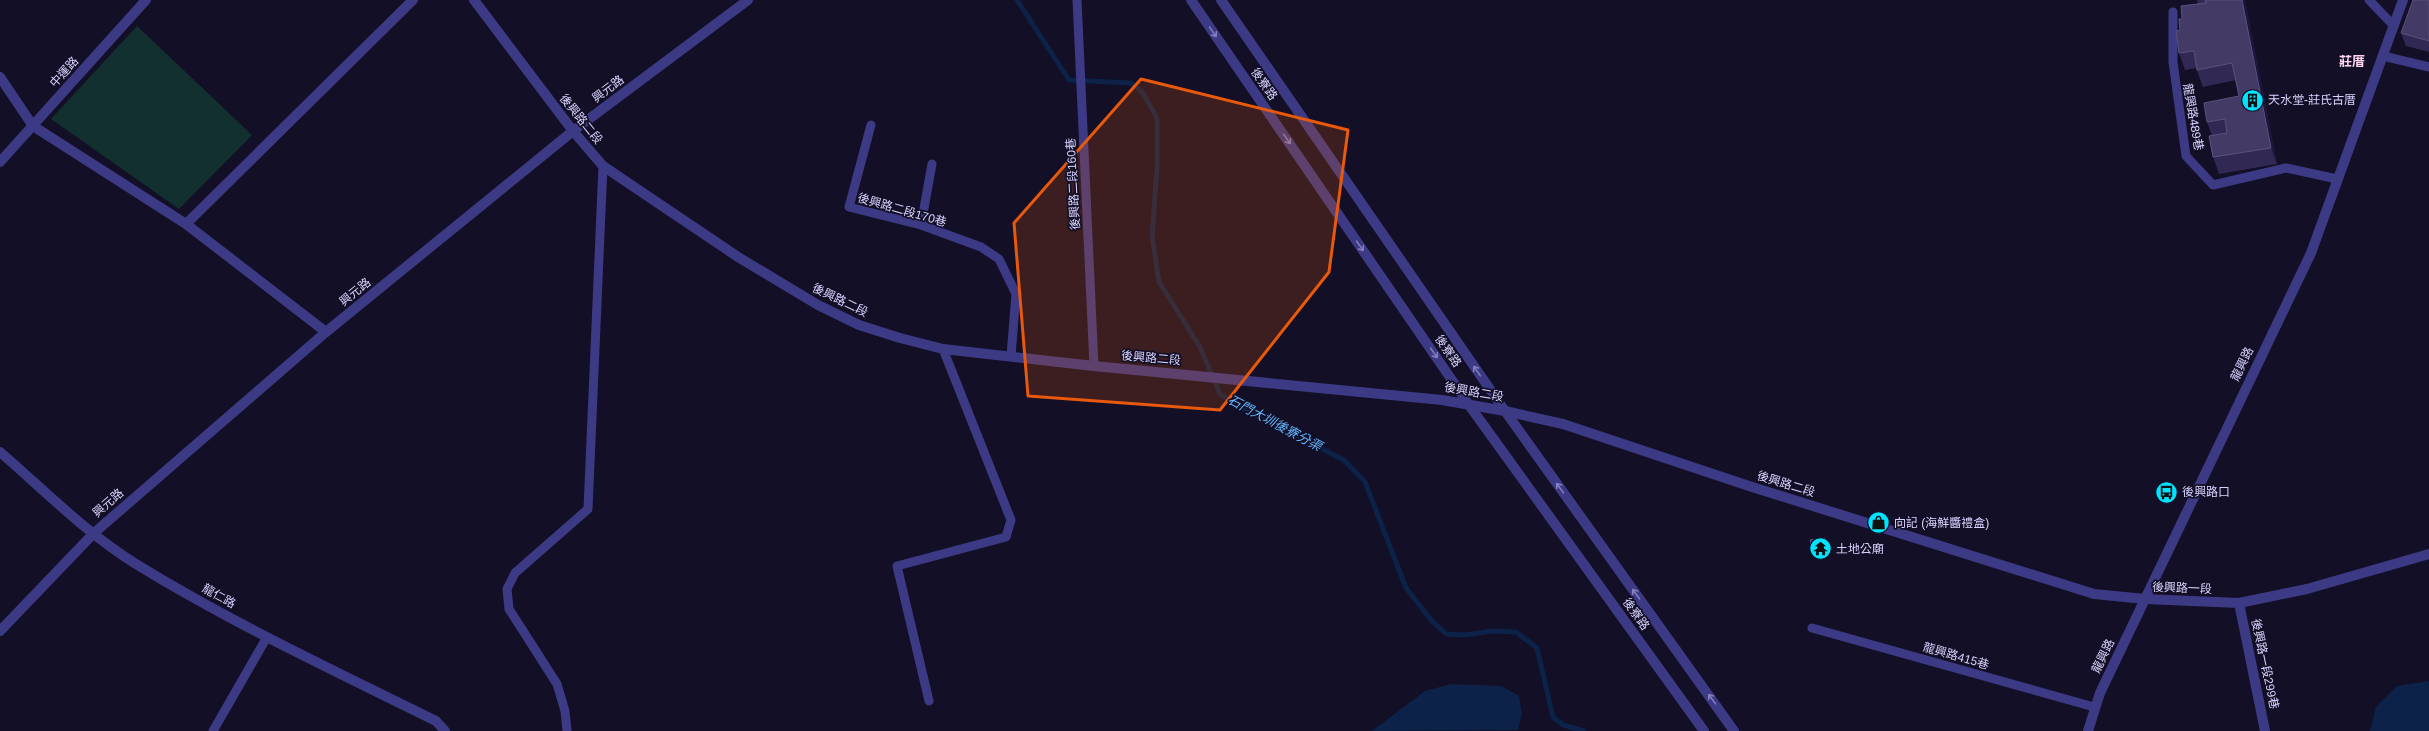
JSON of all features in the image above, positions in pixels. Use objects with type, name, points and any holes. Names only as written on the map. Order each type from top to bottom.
[{"type":"street","name":"中運路","points":[[0,162],[146,0]]},
{"type":"street","points":[[186,224],[412,0]]},
{"type":"street","name":"後興路二段","points":[[474,0],[573,131],[603,166],[738,257],[818,305],[859,325],[900,338],[943,349],[1094,366],[1442,400],[1505,411],[1563,424],[1748,486],[1935,544]]},
{"type":"street","name":"興元路","points":[[0,631],[94,533],[326,332],[573,131],[748,0]]},
{"type":"street","name":"後寮路","points":[[1191,0],[1469,405],[1704,731]]},
{"type":"street","name":"後寮路","points":[[1221,0],[1505,411],[1734,731]]},
{"type":"street","name":"龍興路","points":[[2088,731],[2094,707],[2311,253],[2403,0]]},
{"type":"street","points":[[0,77],[33,126],[186,224],[326,332]]},
{"type":"street","name":"龍仁路","points":[[0,452],[94,533],[135,563],[267,637],[436,721],[445,731]]},
{"type":"street","name":"後興路一段","points":[[1935,544],[2094,594],[2145,599],[2239,603],[2307,588],[2429,554]]},
{"type":"street","name":"後興路一段299巷","points":[[2239,603],[2265,731]]},
{"type":"lane","name":"後興路二段160巷","points":[[1077,0],[1094,366]]},
{"type":"lane","points":[[2369,0],[2394,26]]},
{"type":"lane","name":"龍興路489巷","points":[[2172,12],[2172,62],[2186,156],[2213,184],[2286,168],[2338,179]]},
{"type":"lane","points":[[2383,56],[2429,67]]},
{"type":"lane","name":"後興路二段170巷","points":[[871,125],[849,207],[921,225],[981,247],[999,259],[1016,294],[1011,356]]},
{"type":"lane","points":[[921,225],[932,164]]},
{"type":"lane","points":[[567,731],[565,711],[558,684],[509,609],[507,589],[515,573],[588,509],[603,166]]},
{"type":"lane","points":[[929,702],[897,566],[1006,538],[1010,520],[943,349]]},
{"type":"lane","name":"龍興路415巷","points":[[1812,628],[2094,707]]},
{"type":"lane","points":[[213,731],[267,637]]},
{"type":"highlighted area","points":[[1141,79],[1348,130],[1329,272],[1220,410],[1028,396],[1014,223]]},
{"type":"green space","points":[[137,26],[252,135],[179,209],[51,119]]},
{"type":"water","points":[[2429,681],[2429,731],[2370,731],[2376,707],[2397,686]]},
{"type":"water","points":[[1451,684],[1502,686],[1519,696],[1522,714],[1518,730],[1372,731],[1425,691]]},
{"type":"building","name":"天水堂-莊氏古厝","points":[[2205,0],[2242,0],[2271,148],[2213,157],[2209,136],[2227,133],[2225,119],[2207,122],[2204,103],[2239,96],[2232,63],[2197,70],[2194,51],[2179,53],[2176,31],[2180,30],[2179,19],[2182,19],[2181,6],[2206,3]]},
{"type":"building","points":[[2413,0],[2429,0],[2429,41],[2401,33]]},
{"type":"building","points":[[1825,538],[1827,549],[1813,551],[1810,540]]},
{"type":"waterway","name":"石門大圳後寮分渠","points":[[1017,0],[1069,80],[1131,83],[1143,93],[1157,118],[1157,168],[1152,236],[1159,282],[1200,347],[1220,394],[1249,412],[1344,460],[1365,482],[1406,588],[1432,621],[1446,634],[1464,635],[1493,631],[1516,632],[1537,648],[1553,717],[1563,725],[1584,731]]},
{"type":"place","name":"天水堂-莊氏古厝","points":[[2253,100]]},
{"type":"place","name":"後興路口","points":[[2167,492]]},
{"type":"place","name":"向記 (海鮮醬禮盒)","points":[[1878,523]]},
{"type":"place","name":"土地公廟","points":[[1820,549]]},
{"type":"district","name":"莊厝","points":[[2352,61]]}]
